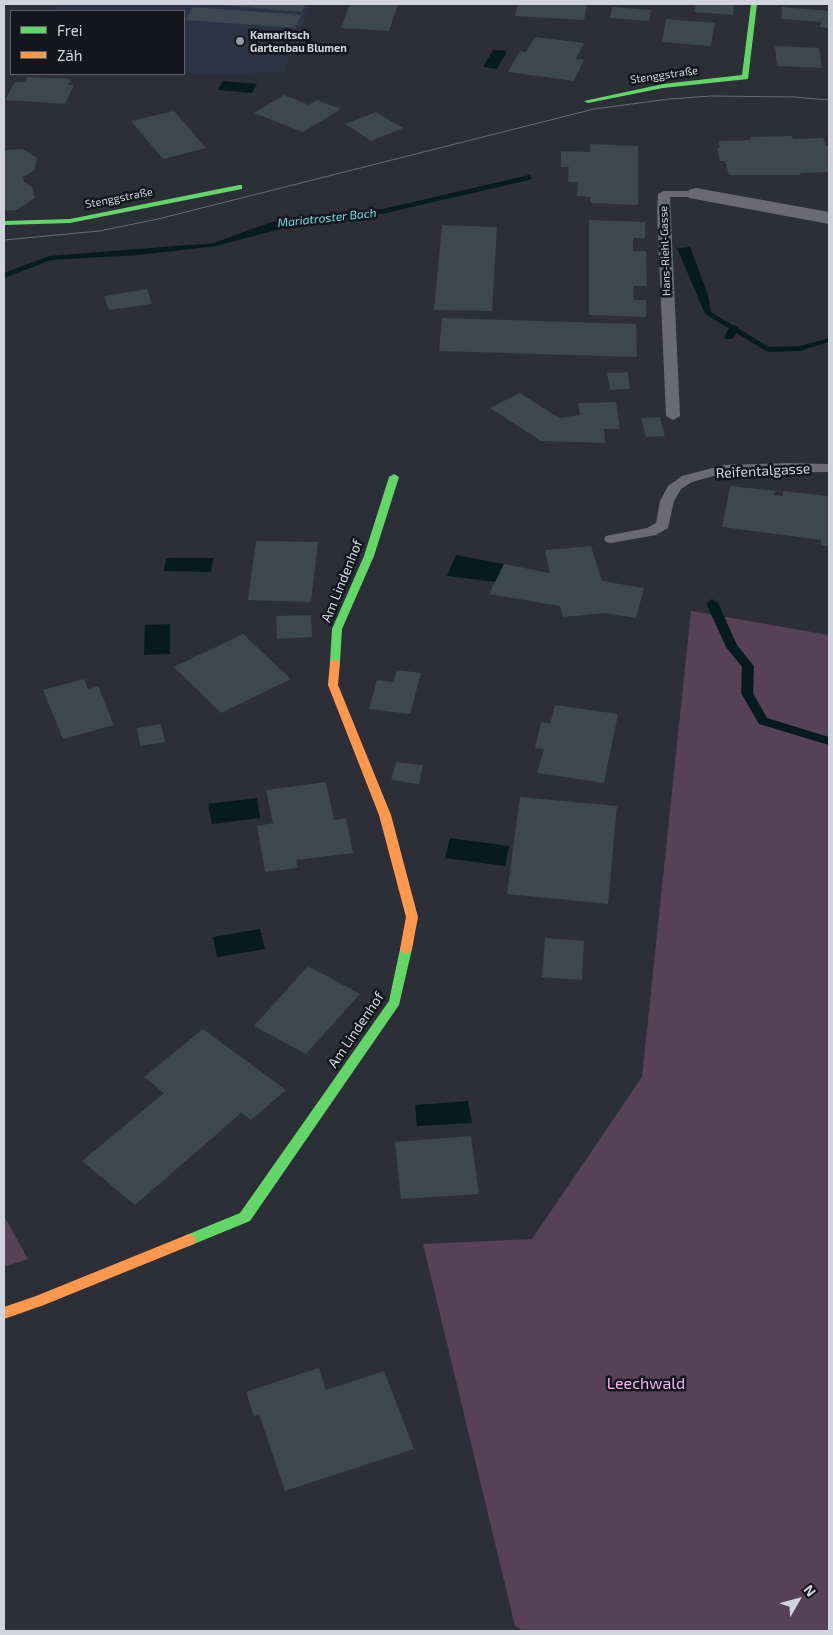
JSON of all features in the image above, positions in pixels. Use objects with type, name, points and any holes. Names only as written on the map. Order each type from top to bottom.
[{"type":"street","name":"Stenggstraße","points":[[588,101],[663,86],[745,77],[754,4]]},
{"type":"street","name":"Stenggstraße","points":[[4,223],[70,221],[239,187]]},
{"type":"street","name":"Hans-Riehl-Gasse","points":[[696,194],[829,218]]},
{"type":"street","name":"Am Lindenhof","points":[[4,1313],[39,1301],[245,1217],[395,1002],[412,917],[385,814],[332,684],[337,629],[369,556],[394,476]]},
{"type":"lane","name":"Hans-Riehl-Gasse","points":[[673,416],[663,223],[664,194],[696,194]]},
{"type":"lane","name":"Reifentalgasse","points":[[611,539],[651,532],[663,526],[667,501],[675,486],[687,479],[724,470],[787,467],[829,468]]},
{"type":"shaded area","name":"Kamaritsch Gartenbau Blumen","points":[[56,4],[311,4],[284,72],[201,75],[185,72],[185,10],[55,10]]},
{"type":"green space","name":"Leechwald","points":[[691,611],[829,635],[829,1631],[523,1631],[515,1626],[423,1244],[532,1239],[642,1077]]},
{"type":"green space","points":[[4,1216],[28,1259],[4,1267]]},
{"type":"water","points":[[493,50],[507,51],[497,69],[483,67]]},
{"type":"water","points":[[223,81],[257,84],[252,93],[218,90]]},
{"type":"water","name":"Mariatroster Bach","points":[[529,175],[533,179],[386,213],[295,225],[216,246],[139,255],[51,260],[4,278],[4,273],[49,256],[214,243],[271,222],[383,209]]},
{"type":"water","points":[[690,247],[708,295],[711,312],[769,347],[800,346],[829,338],[829,342],[800,351],[768,352],[705,314],[677,248]]},
{"type":"water","points":[[456,555],[504,564],[496,582],[447,576]]},
{"type":"water","points":[[166,558],[213,558],[211,572],[164,571]]},
{"type":"water","points":[[170,624],[170,654],[144,655],[145,625]]},
{"type":"water","points":[[257,798],[260,818],[212,824],[208,804]]},
{"type":"water","points":[[450,838],[509,846],[505,866],[445,858]]},
{"type":"water","points":[[260,929],[265,949],[217,957],[213,937]]},
{"type":"water","points":[[468,1101],[472,1123],[417,1126],[415,1105]]},
{"type":"building","points":[[209,4],[305,4],[302,12]]},
{"type":"building","points":[[350,4],[398,4],[389,31],[341,28]]},
{"type":"building","points":[[518,4],[587,4],[584,20],[515,16]]},
{"type":"building","points":[[696,4],[734,4],[733,15],[694,12]]},
{"type":"building","points":[[193,7],[302,15],[295,28],[186,20]]},
{"type":"building","points":[[612,7],[651,10],[649,21],[610,18]]},
{"type":"building","points":[[782,7],[829,11],[829,28],[820,27],[821,22],[781,19]]},
{"type":"building","points":[[666,19],[715,23],[711,46],[662,42]]},
{"type":"building","points":[[535,37],[584,43],[576,59],[584,60],[574,81],[508,72],[520,51],[526,52]]},
{"type":"building","points":[[775,46],[819,48],[822,68],[777,66]]},
{"type":"building","points":[[28,77],[71,79],[68,85],[74,85],[65,104],[5,100],[15,82],[25,82]]},
{"type":"building","points":[[284,95],[309,105],[317,100],[341,109],[303,132],[254,113]]},
{"type":"building","points":[[174,111],[206,148],[163,159],[131,121]]},
{"type":"building","points":[[376,112],[403,128],[371,141],[345,124]]},
{"type":"building","points":[[792,136],[793,139],[823,138],[826,146],[829,146],[829,172],[800,173],[801,175],[729,175],[725,161],[720,161],[717,148],[720,148],[718,141],[751,140],[751,137]]},
{"type":"building","points":[[590,144],[638,146],[638,205],[590,203],[590,197],[577,196],[578,182],[568,182],[569,167],[561,167],[561,151],[590,152]]},
{"type":"building","points":[[23,149],[37,158],[34,171],[23,177],[24,182],[32,187],[35,198],[16,210],[4,211],[4,150]]},
{"type":"building","points":[[589,220],[645,222],[645,238],[633,238],[633,251],[646,251],[647,286],[633,286],[634,300],[646,300],[646,317],[589,315]]},
{"type":"building","points":[[442,225],[497,227],[492,311],[434,310]]},
{"type":"building","points":[[147,289],[152,304],[109,310],[104,296]]},
{"type":"building","points":[[442,318],[636,324],[637,357],[439,351]]},
{"type":"building","points":[[628,372],[630,389],[610,390],[607,373]]},
{"type":"building","points":[[520,393],[559,418],[580,415],[578,403],[616,402],[620,429],[604,429],[605,443],[541,441],[490,408]]},
{"type":"building","points":[[660,417],[665,436],[646,437],[641,418]]},
{"type":"building","points":[[730,486],[776,491],[773,495],[783,496],[783,491],[829,496],[829,546],[821,546],[821,540],[722,527]]},
{"type":"building","points":[[256,541],[318,542],[311,602],[248,600]]},
{"type":"building","points":[[591,546],[602,581],[644,588],[636,618],[604,613],[563,617],[560,606],[489,594],[504,564],[550,573],[545,550]]},
{"type":"building","points":[[311,615],[312,637],[277,639],[276,616]]},
{"type":"building","points":[[243,634],[291,679],[221,713],[174,667]]},
{"type":"building","points":[[397,670],[421,673],[410,714],[369,709],[377,680],[393,682]]},
{"type":"building","points":[[84,679],[88,689],[98,686],[114,725],[63,739],[43,690]]},
{"type":"building","points":[[555,705],[618,714],[604,783],[537,773],[544,749],[535,748],[541,722],[550,724]]},
{"type":"building","points":[[161,724],[165,742],[140,746],[137,728]]},
{"type":"building","points":[[396,762],[423,765],[419,784],[391,780]]},
{"type":"building","points":[[326,782],[334,820],[346,818],[353,853],[296,860],[298,868],[265,872],[257,826],[273,823],[266,790]]},
{"type":"building","points":[[520,797],[617,806],[608,904],[507,894]]},
{"type":"building","points":[[545,938],[584,941],[582,980],[542,977]]},
{"type":"building","points":[[308,966],[360,994],[306,1054],[254,1026]]},
{"type":"building","points":[[203,1029],[286,1090],[251,1120],[241,1113],[135,1205],[82,1161],[164,1093],[144,1077]]},
{"type":"building","points":[[471,1136],[479,1194],[401,1199],[395,1142]]},
{"type":"building","points":[[319,1368],[326,1390],[384,1371],[414,1449],[285,1491],[259,1414],[254,1416],[246,1392]]},
{"type":"waterway","points":[[729,337],[734,328]]},
{"type":"waterway","points":[[712,603],[732,647],[748,666],[747,693],[763,721],[829,741]]},
{"type":"tram line","points":[[4,240],[99,231],[158,219],[594,109],[669,99],[711,96],[794,97],[829,100]]},
{"type":"traffic: fast","points":[[588,101],[663,86],[745,77],[754,4]]},
{"type":"traffic: fast","points":[[4,223],[70,221],[239,187]]},
{"type":"traffic: fast","points":[[335,662],[337,629],[369,556],[394,477]]},
{"type":"traffic: fast","points":[[189,1240],[245,1217],[395,1002],[406,949]]},
{"type":"traffic: slow","points":[[335,662],[333,685],[385,815],[412,917],[406,949]]},
{"type":"traffic: slow","points":[[4,1313],[39,1301],[189,1240]]},
{"type":"place","name":"Kamaritsch Gartenbau Blumen","points":[[240,41]]}]
